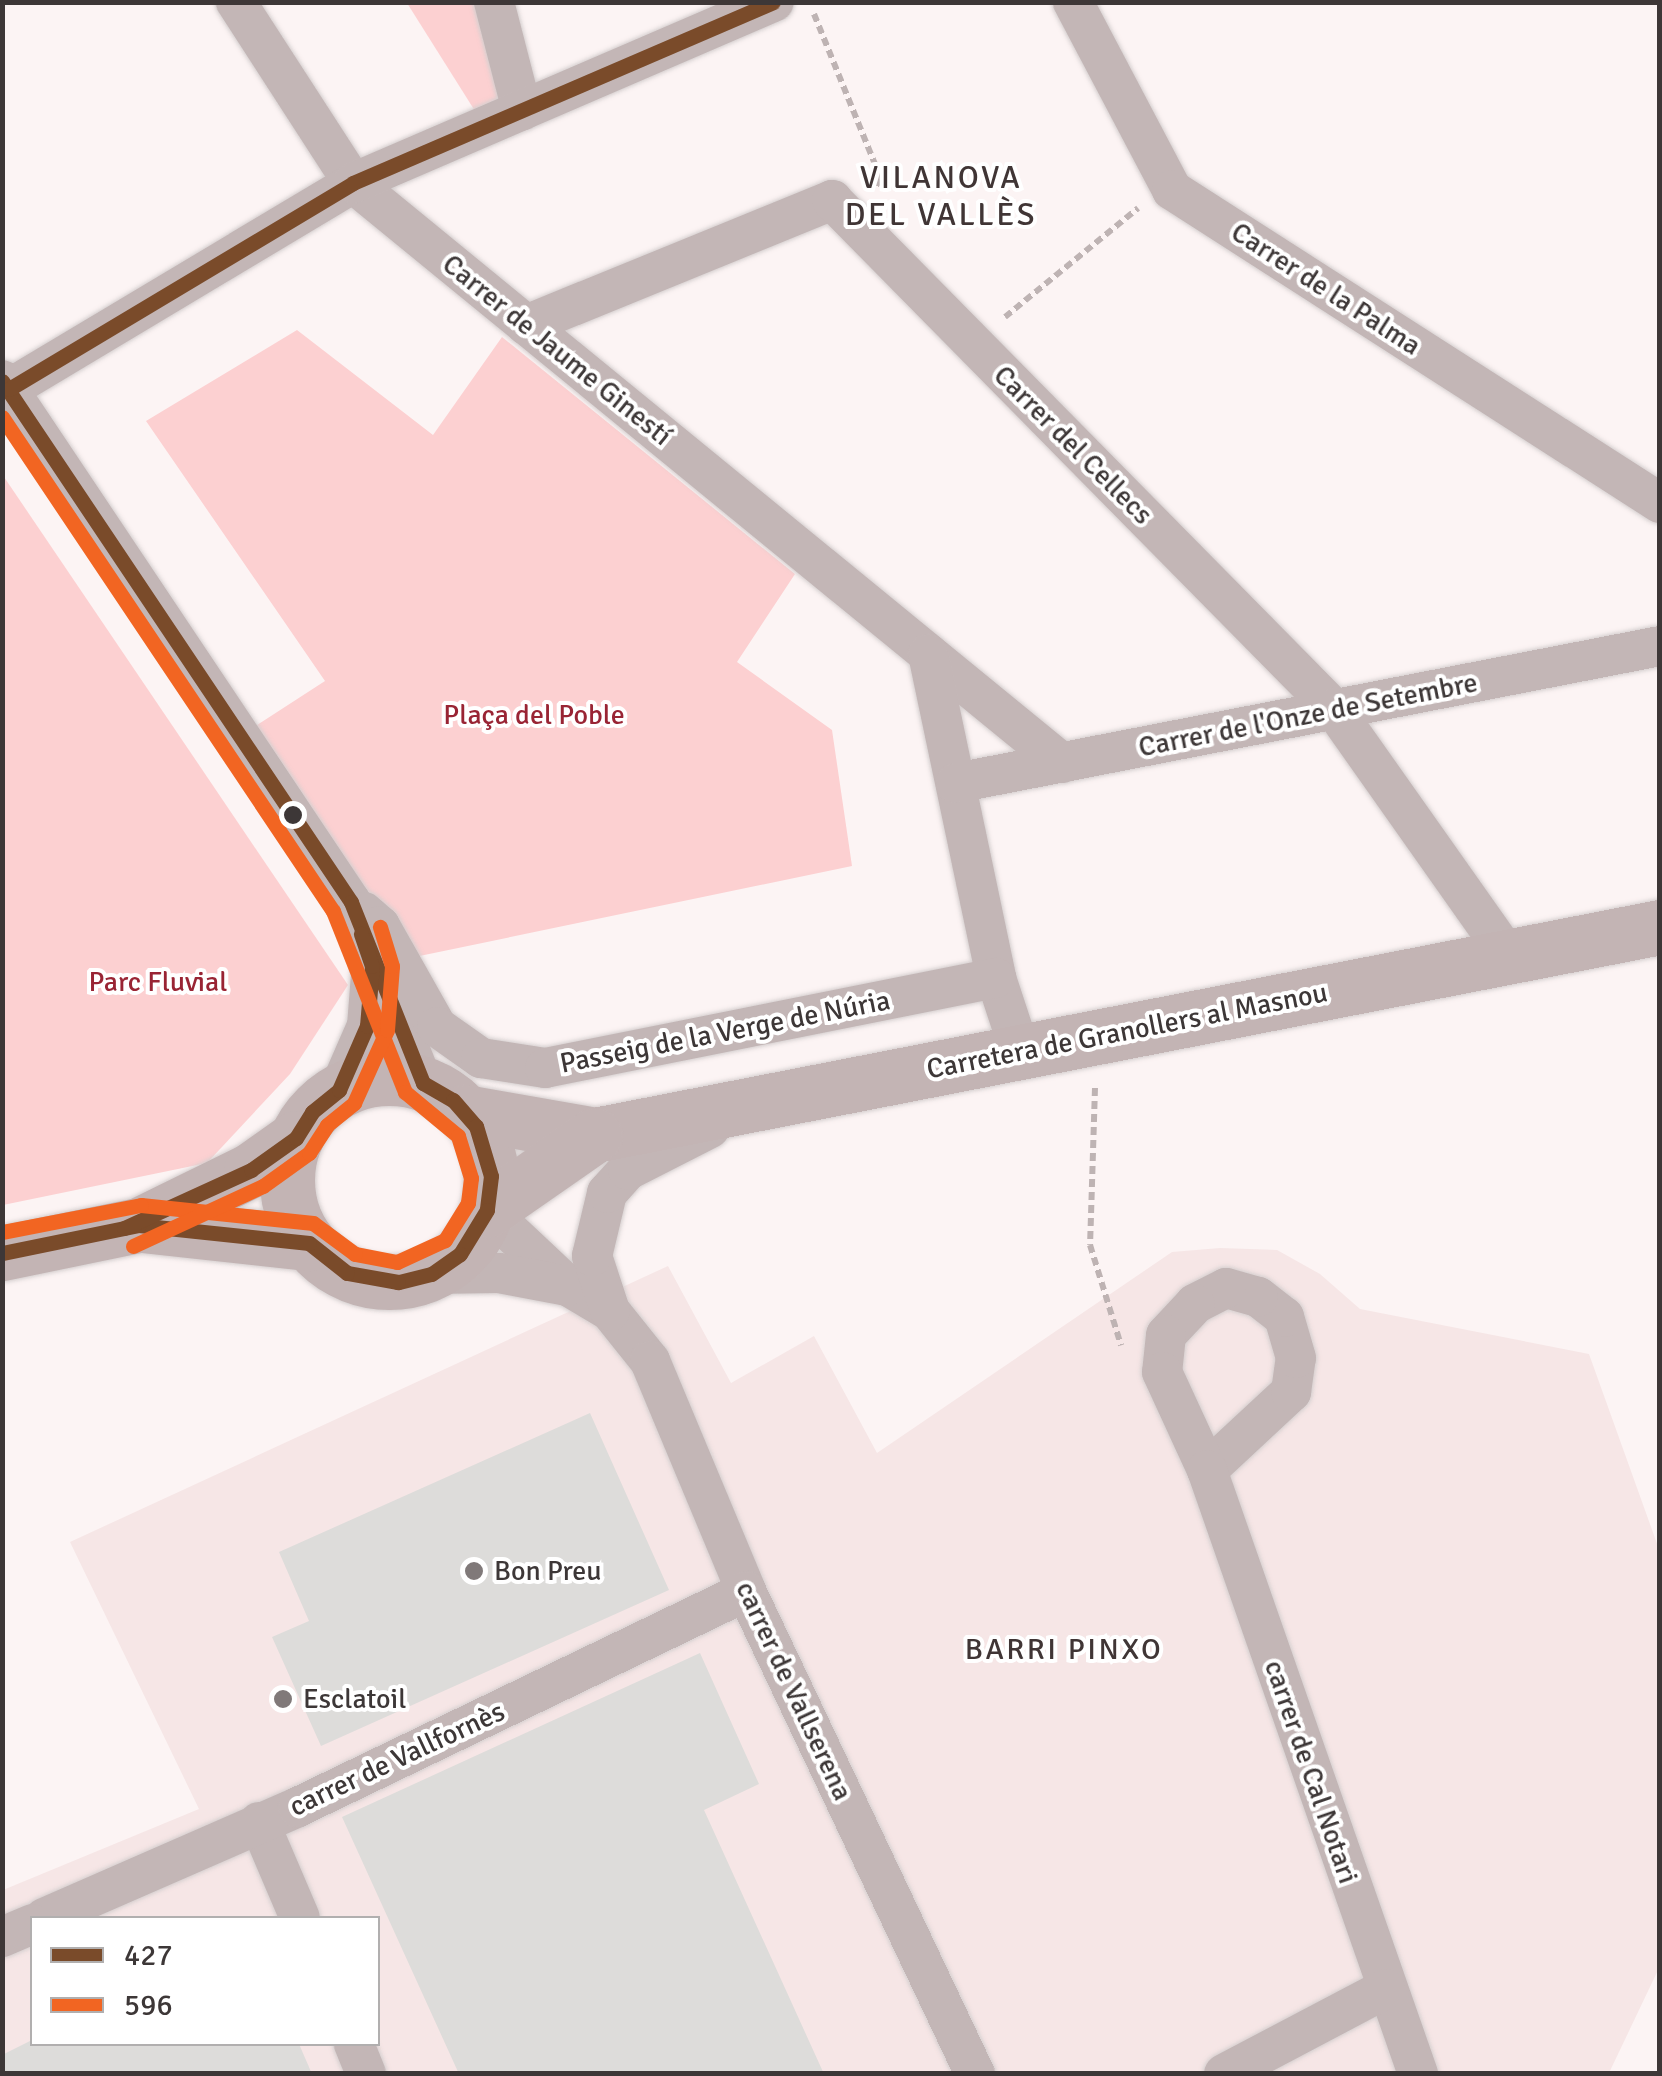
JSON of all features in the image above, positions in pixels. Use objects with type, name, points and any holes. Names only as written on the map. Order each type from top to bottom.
[{"type":"main road","name":"Carretera de Granollers al Masnou","points":[[487,1210],[596,1135],[1660,927]]},
{"type":"main road","points":[[2,1253],[140,1225],[251,1170],[296,1138],[312,1112],[339,1090],[389,1077],[444,1097],[489,1158],[487,1210],[460,1254],[431,1274],[398,1282],[363,1280],[332,1265],[309,1243],[288,1193],[296,1138]]},
{"type":"main road","name":"Carretera de Granollers al Masnou","points":[[444,1097],[596,1135]]},
{"type":"main road","points":[[140,1225],[309,1243]]},
{"type":"street","name":"Carrer de Jaume Ginestí","points":[[236,2],[353,183],[1062,762]]},
{"type":"street","points":[[494,2],[522,110]]},
{"type":"street","points":[[444,1097],[372,966],[351,902],[6,384],[353,183],[774,2]]},
{"type":"street","name":"Carrer de la Palma","points":[[1073,2],[1168,183],[1660,503]]},
{"type":"street","name":"Carrer del Cellecs","points":[[526,325],[832,200],[1334,709],[1510,957]]},
{"type":"street","name":"Carrer de l'Onze de Setembre","points":[[956,783],[1660,646]]},
{"type":"street","points":[[928,654],[996,978],[1020,1051]]},
{"type":"street","name":"Passeig de la Verge de Núria","points":[[351,902],[380,926],[437,1027],[481,1058],[546,1068],[996,978]]},
{"type":"street","points":[[339,1090],[368,1026],[372,966]]},
{"type":"street","name":"carrer de Vallserena","points":[[766,1104],[668,1146],[628,1170],[607,1194],[592,1256],[610,1311],[650,1361],[746,1591],[976,2074]]},
{"type":"street","name":"carrer de Vallserena","points":[[487,1210],[568,1286],[610,1311]]},
{"type":"street","name":"carrer de Vallserena","points":[[431,1274],[500,1274],[568,1286]]},
{"type":"street","points":[[1162,1372],[1166,1335],[1195,1304],[1226,1288],[1258,1297],[1284,1318],[1296,1358],[1291,1392],[1207,1470]]},
{"type":"street","name":"carrer de Cal Notari","points":[[1162,1372],[1207,1470],[1385,1989],[1418,2074]]},
{"type":"street","name":"carrer de Vallfornès","points":[[48,1916],[259,1822],[746,1591]]},
{"type":"street","points":[[259,1822],[299,1916]]},
{"type":"street","points":[[2,1937],[30,1925]]},
{"type":"street","points":[[1224,2074],[1385,1989]]},
{"type":"street","points":[[355,2046],[366,2074]]},
{"type":"path","points":[[809,2],[881,179],[852,221]]},
{"type":"path","points":[[973,344],[1168,183]]},
{"type":"path","points":[[1096,1036],[1090,1245],[1126,1358],[1162,1372]]},
{"type":"shaded area","points":[[1220,1248],[1277,1250],[1320,1274],[1360,1309],[1589,1354],[1660,1552],[1659,1968],[1609,2073],[3,2074],[3,1890],[199,1809],[70,1542],[668,1266],[731,1383],[814,1336],[877,1453],[1172,1252]]},
{"type":"green space","points":[[407,3],[474,3],[502,101],[475,111]]},
{"type":"green space","name":"Plaça del Poble","points":[[297,330],[433,435],[502,337],[795,574],[737,662],[832,730],[852,866],[405,959],[251,729],[325,681],[146,421]]},
{"type":"green space","name":"Parc Fluvial","points":[[2,474],[348,985],[290,1074],[207,1163],[3,1205]]},
{"type":"building","name":"Bon Preu","points":[[590,1413],[669,1590],[321,1746],[272,1637],[309,1621],[279,1552]]},
{"type":"building","points":[[700,1653],[759,1784],[704,1810],[824,2074],[459,2074],[342,1817]]},
{"type":"building","points":[[30,2041],[30,2046],[300,2046],[312,2074],[2,2074],[2,2055]]},
{"type":"transit line","name":"427","points":[[9,389],[353,183],[773,2]]},
{"type":"transit line","name":"427","points":[[2,381],[351,902],[423,1083],[453,1100],[476,1126],[491,1176],[487,1210],[460,1254],[431,1274],[398,1282],[347,1273],[309,1243],[139,1225],[2,1253]]},
{"type":"transit line","name":"596","points":[[2,417],[333,911],[405,1092],[458,1136],[471,1178],[468,1203],[445,1240],[397,1262],[355,1254],[313,1223],[141,1205],[2,1232]]},
{"type":"transit line","name":"596","points":[[133,1246],[263,1186],[309,1153],[327,1125],[354,1103],[387,1030],[392,966],[380,927]]},
{"type":"transit line","name":"427","points":[[124,1228],[251,1170],[296,1138],[312,1112],[339,1090],[367,1026],[372,966],[361,934]]},
{"type":"place","name":"Bon Preu","points":[[474,1571]]},
{"type":"place","name":"Esclatoil","points":[[283,1699]]},
{"type":"district","name":"VILANOVA DEL VALLÈS","points":[[941,198]]},
{"type":"district","name":"BARRI PINXO","points":[[1064,1650]]}]
